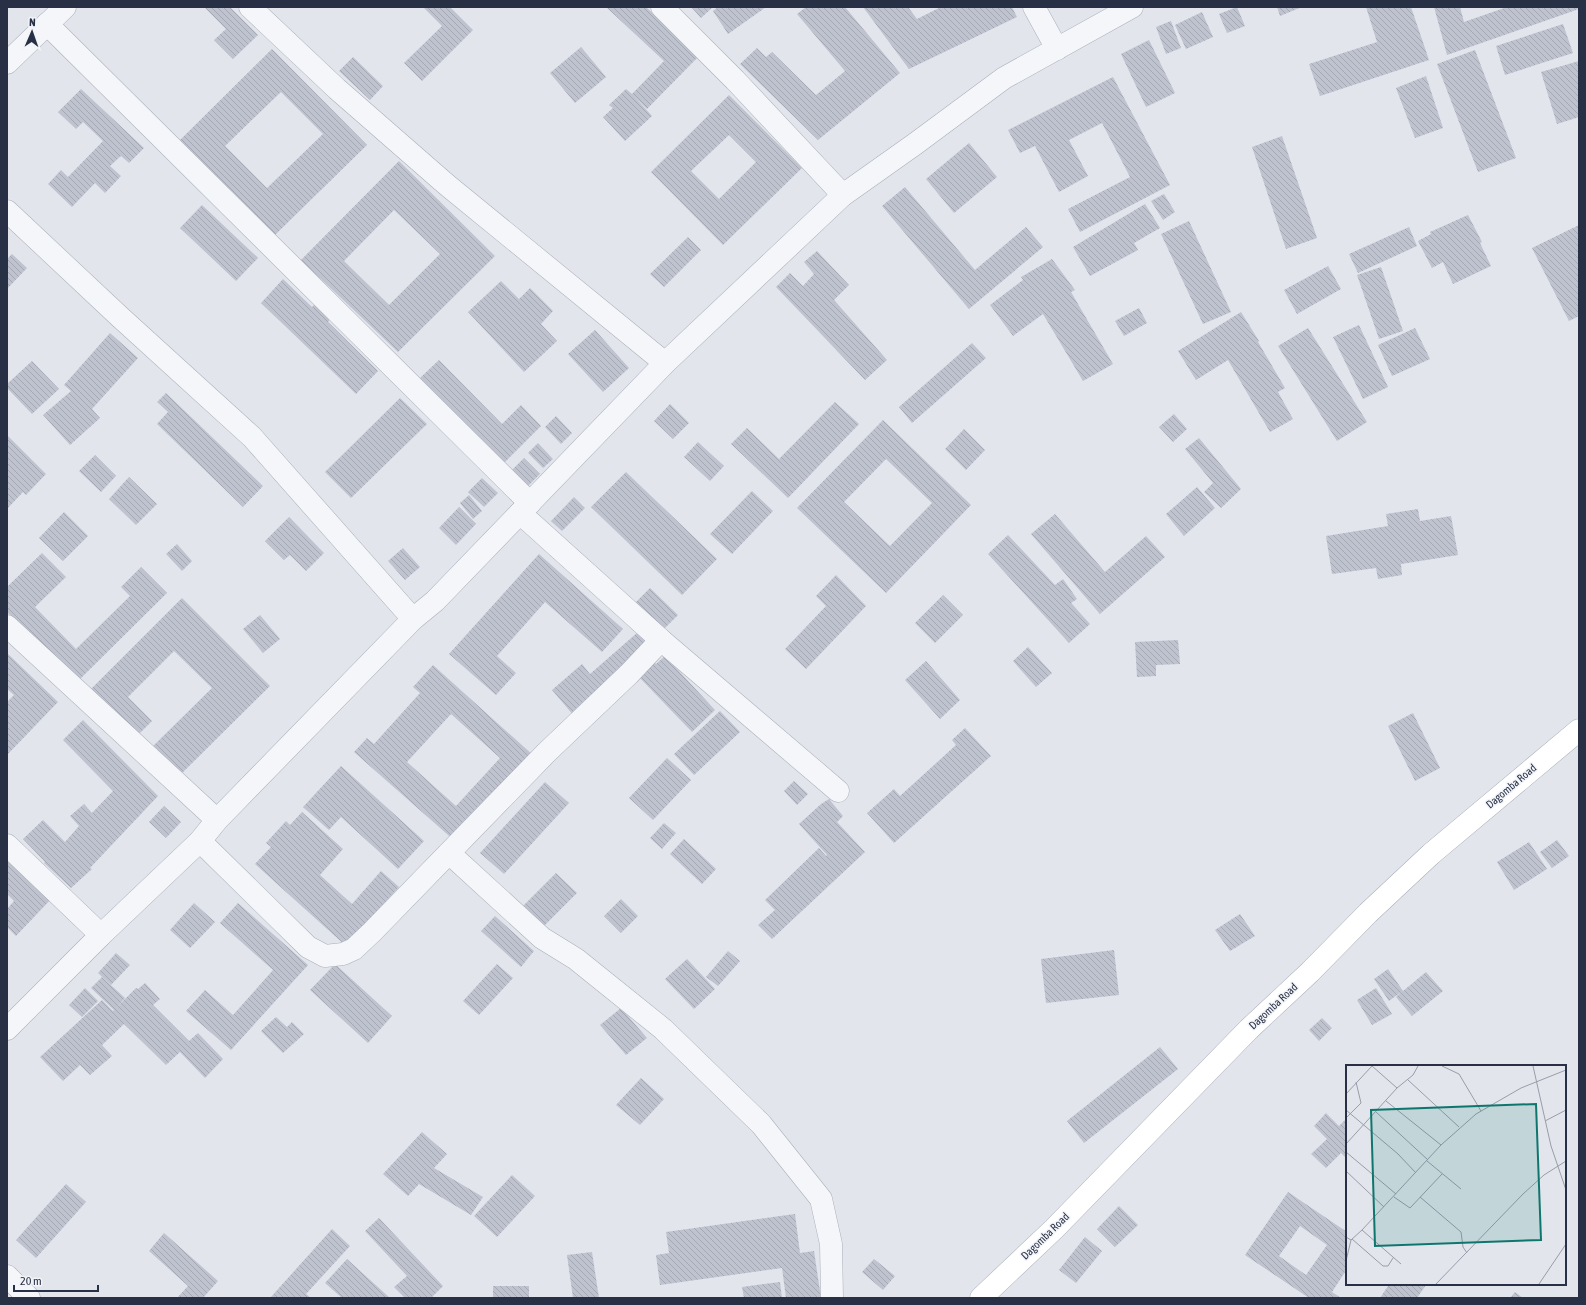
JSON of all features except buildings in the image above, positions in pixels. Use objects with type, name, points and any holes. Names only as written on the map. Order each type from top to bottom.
[{"type":"street","points":[[7,63],[65,7]]},
{"type":"street","points":[[250,7],[337,89],[448,185],[665,363]]},
{"type":"street","points":[[662,7],[735,80],[843,195]]},
{"type":"street","points":[[1034,7],[1057,49]]},
{"type":"street","points":[[7,1029],[101,935],[200,841],[217,820],[413,619],[435,601],[665,363],[843,195],[1004,78],[1132,7]]},
{"type":"street","points":[[47,24],[525,508],[661,640],[838,791]]},
{"type":"street","points":[[7,211],[120,317],[252,437],[413,619]]},
{"type":"street","points":[[7,626],[217,820]]},
{"type":"street","points":[[200,841],[308,947],[325,956],[343,954],[354,949],[372,932],[547,752],[629,674],[661,640]]},
{"type":"street","name":"Dagomba Road","points":[[981,1298],[1054,1229],[1249,1029],[1310,972],[1368,913],[1436,849],[1579,730]]},
{"type":"street","points":[[7,845],[101,935]]},
{"type":"street","points":[[449,853],[542,938],[576,959],[663,1029],[761,1124],[821,1199],[831,1244],[832,1298]]},
{"type":"street","points":[[7,1276],[29,1298]]}]
